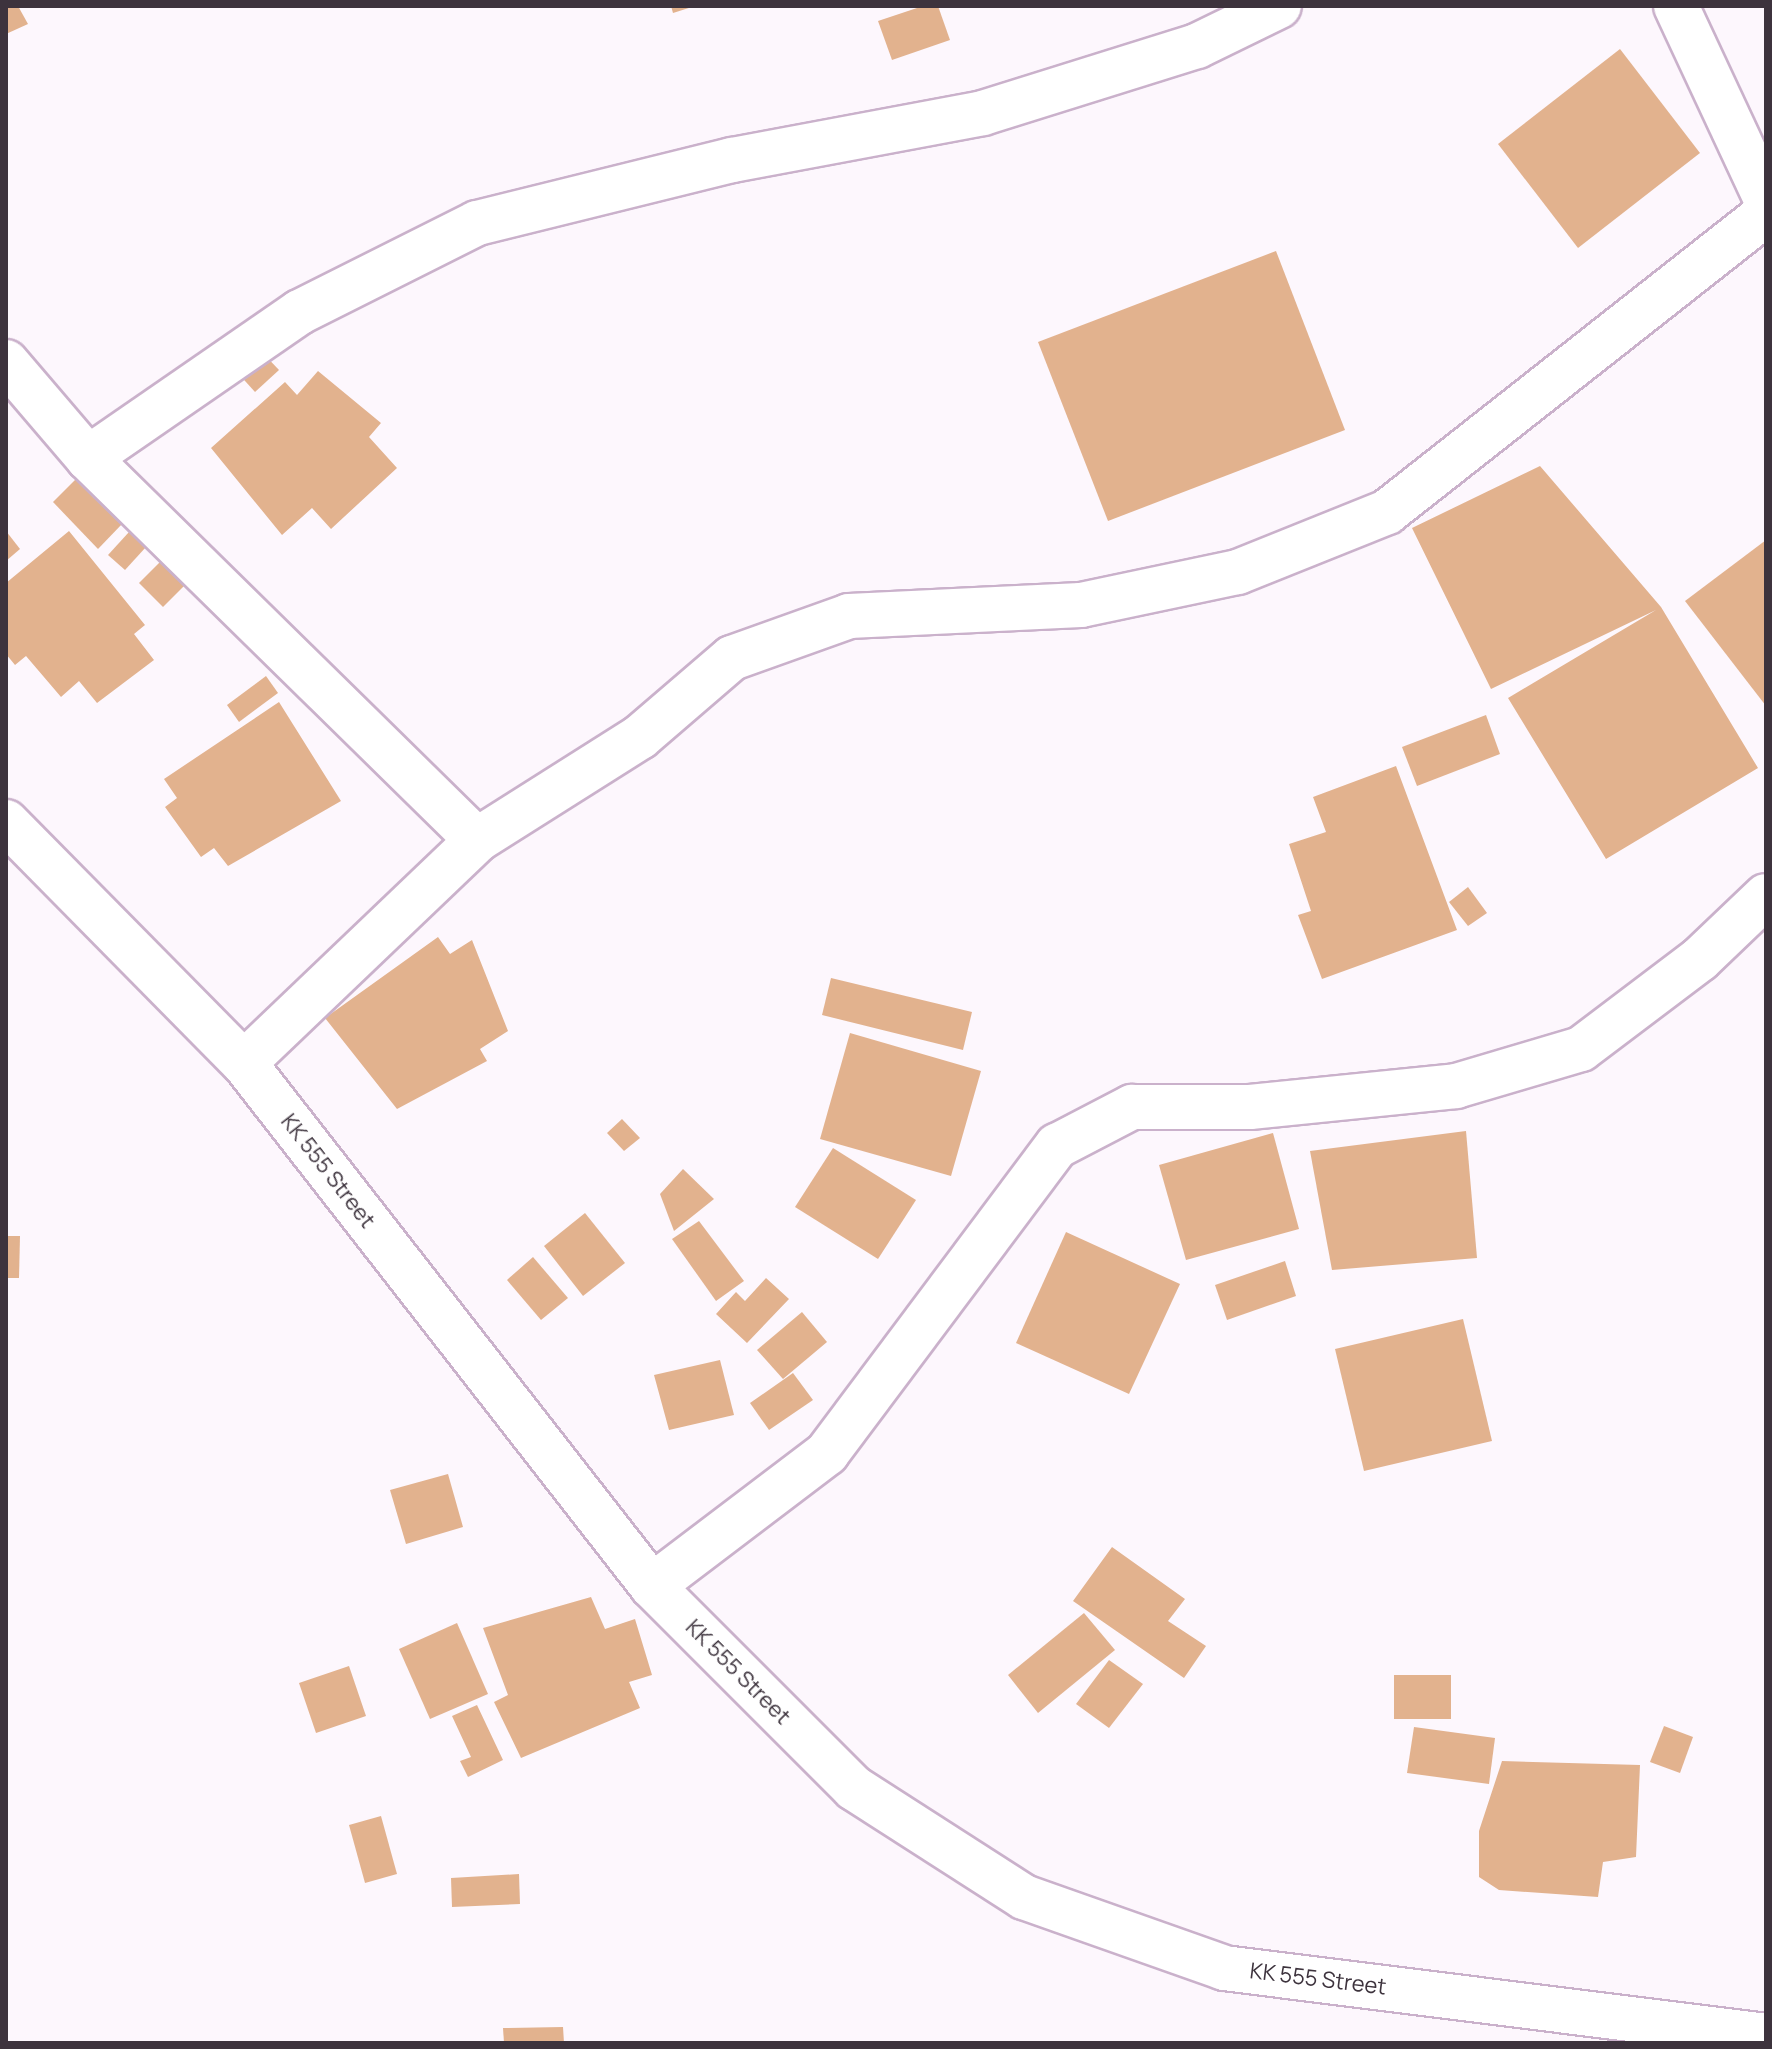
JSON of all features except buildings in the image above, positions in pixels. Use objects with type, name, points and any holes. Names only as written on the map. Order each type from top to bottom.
[{"type":"street","points":[[88,458],[300,312],[477,223],[732,160],[983,113],[1197,46],[1279,6]]},
{"type":"street","points":[[1676,6],[1766,199]]},
{"type":"street","points":[[244,1063],[477,840],[640,737],[732,658],[849,616],[1081,605],[1238,572],[1387,512],[1766,214]]},
{"type":"street","points":[[6,362],[88,458],[477,840]]},
{"type":"street","name":"KK 555 Street","points":[[6,822],[244,1063],[652,1586],[854,1788],[1024,1897],[1224,1968],[1766,2036]]},
{"type":"street","points":[[652,1586],[827,1453],[1057,1146],[1132,1107],[1250,1107],[1456,1086],[1581,1049],[1700,959],[1766,896]]}]
